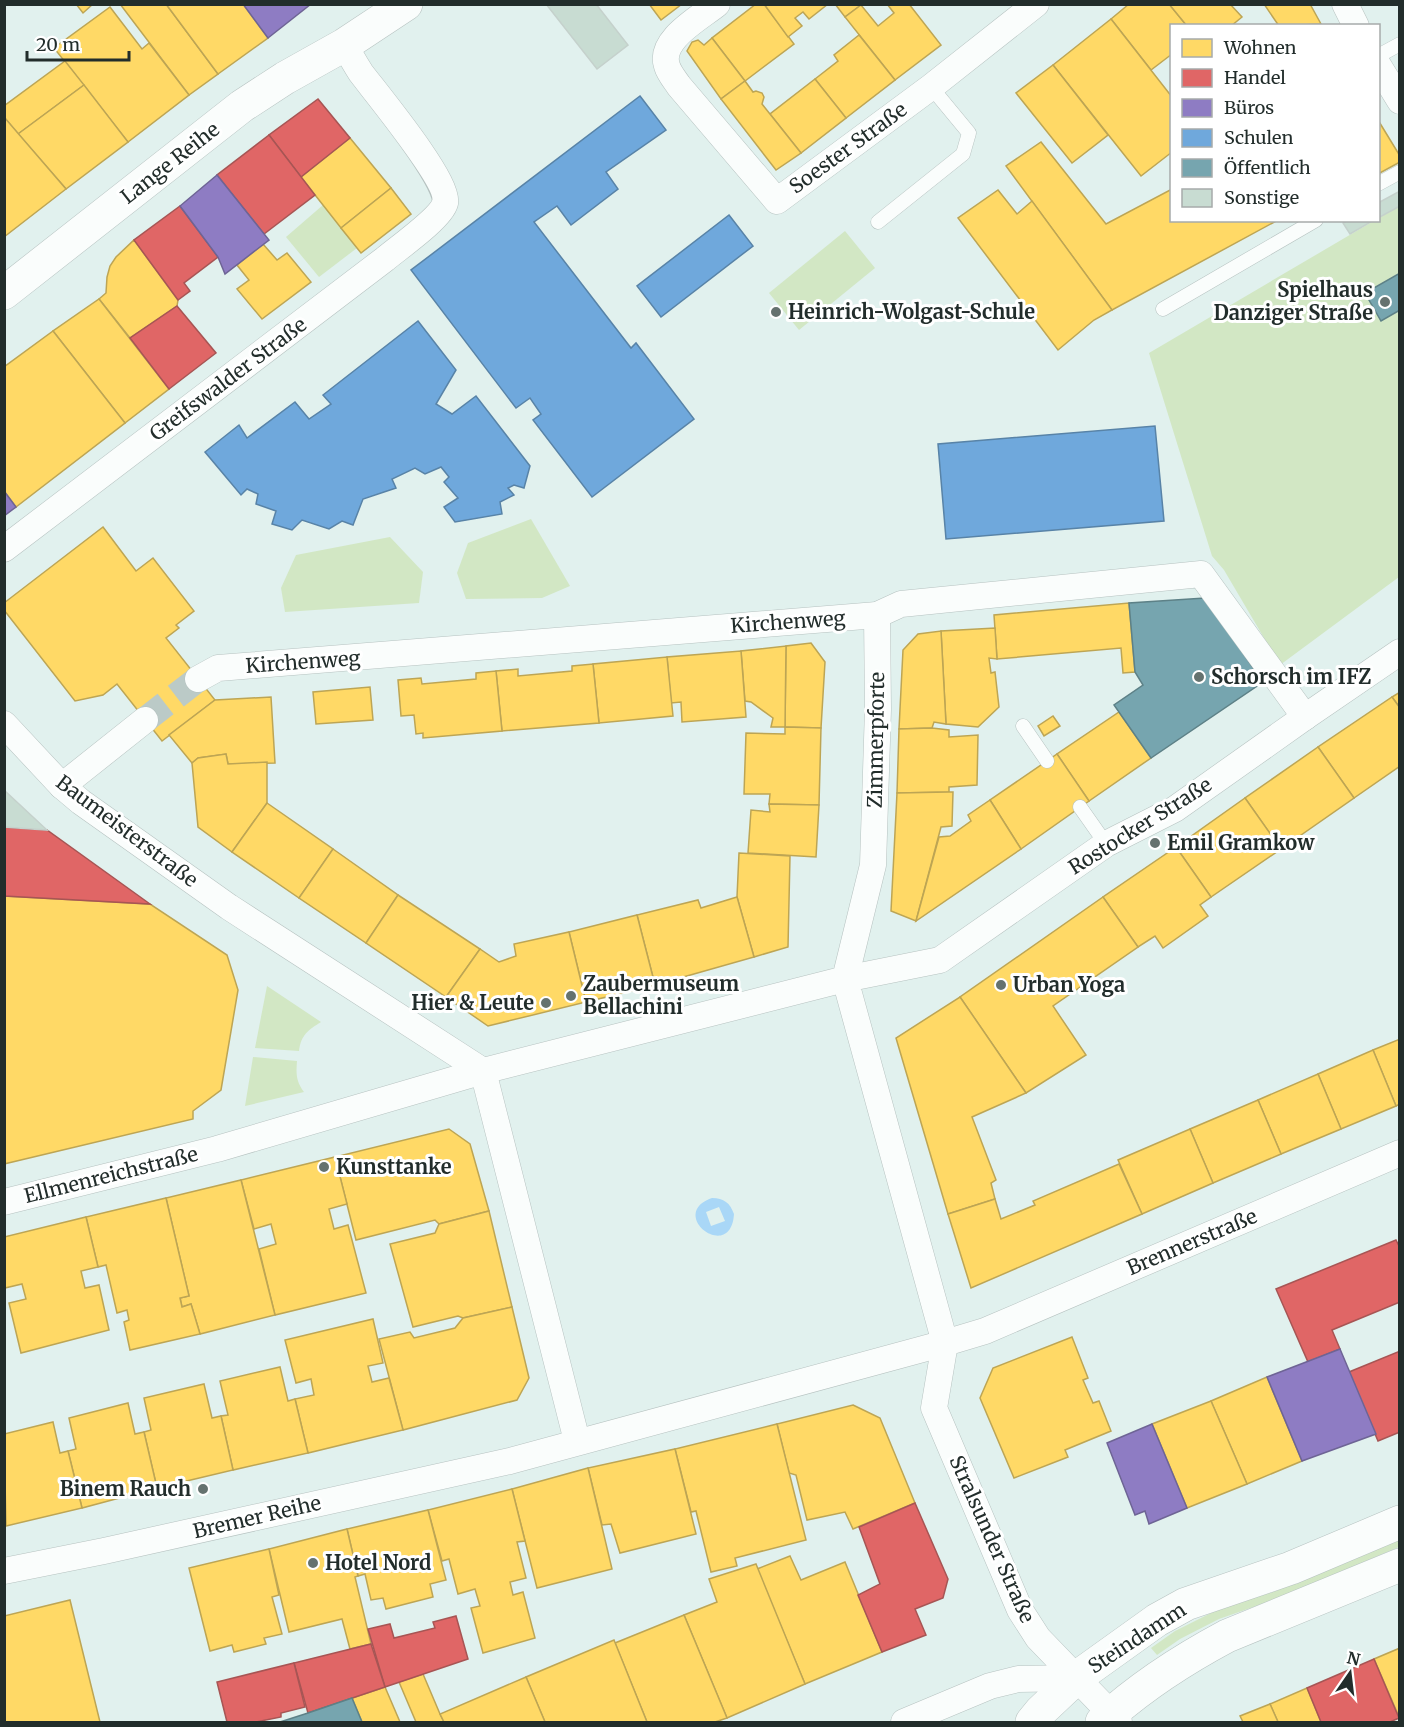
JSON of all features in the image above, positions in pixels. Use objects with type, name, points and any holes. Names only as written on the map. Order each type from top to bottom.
[{"type":"main road","name":"Lange Reihe","points":[[4,293],[242,106],[285,78],[344,45],[406,4]]},
{"type":"main road","name":"Steindamm","points":[[1076,1678],[1157,1620],[1186,1604],[1291,1568],[1400,1522]]},
{"type":"main road","points":[[1111,1720],[1157,1678],[1211,1644],[1400,1565]]},
{"type":"main road","points":[[1032,1722],[1076,1678]]},
{"type":"street","name":"Soester Straße","points":[[717,4],[678,34],[668,47],[665,57],[667,68],[679,86],[777,201],[931,87],[1036,4]]},
{"type":"street","points":[[1345,4],[1355,24]]},
{"type":"street","name":"Greifswalder Straße","points":[[4,549],[385,259],[430,221],[445,203],[441,185],[419,149],[361,72],[344,45]]},
{"type":"street","points":[[1380,68],[1400,101]]},
{"type":"street","name":"Kirchenweg","points":[[198,679],[218,668],[877,615],[901,604],[1201,574],[1305,717]]},
{"type":"street","name":"Zimmerpforte","points":[[845,979],[873,865],[878,709],[877,615]]},
{"type":"street","name":"Rostocker Straße","points":[[940,960],[1106,844],[1175,809],[1400,652]]},
{"type":"street","points":[[62,786],[145,720]]},
{"type":"street","name":"Baumeisterstraße","points":[[4,724],[62,786],[81,802],[229,907],[483,1071]]},
{"type":"street","name":"Ellmenreichstraße","points":[[4,1202],[217,1149],[483,1071],[845,979],[940,960]]},
{"type":"street","points":[[845,979],[945,1343]]},
{"type":"street","points":[[483,1071],[578,1441]]},
{"type":"street","name":"Brennerstraße","points":[[578,1441],[985,1331],[1400,1153]]},
{"type":"street","name":"Stralsunder Straße","points":[[945,1343],[934,1408],[1020,1611],[1038,1638],[1111,1720]]},
{"type":"street","name":"Bremer Reihe","points":[[4,1571],[124,1547],[510,1461],[578,1441]]},
{"type":"street","name":"Steindamm","points":[[904,1722],[990,1686],[1018,1679],[1076,1678]]},
{"type":"lane","points":[[1380,55],[1400,44]]},
{"type":"lane","points":[[878,222],[963,154],[969,133],[931,87]]},
{"type":"lane","points":[[1380,183],[1400,172]]},
{"type":"lane","points":[[1163,309],[1313,222]]},
{"type":"lane","points":[[1023,726],[1047,760]]},
{"type":"lane","points":[[1080,807],[1106,844]]},
{"type":"green space","points":[[323,205],[357,248],[319,277],[286,237]]},
{"type":"green space","points":[[1399,206],[1399,577],[1280,665],[1224,570],[1212,556],[1149,353],[1372,222],[1380,222],[1380,217]]},
{"type":"green space","points":[[845,231],[875,268],[799,330],[769,293]]},
{"type":"green space","points":[[531,519],[570,586],[542,598],[466,599],[457,573],[468,543]]},
{"type":"green space","points":[[390,537],[423,572],[419,603],[285,612],[281,588],[296,555]]},
{"type":"green space","points":[[267,986],[321,1022],[306,1034],[301,1041],[299,1051],[255,1048]]},
{"type":"green space","points":[[253,1057],[297,1061],[297,1077],[304,1092],[245,1106]]},
{"type":"green space","points":[[1399,1538],[1399,1547],[1279,1598],[1219,1619],[1180,1639],[1157,1655],[1151,1648],[1175,1631],[1215,1611],[1278,1590]]},
{"type":"water","points":[[712,1198],[720,1199],[731,1207],[734,1214],[730,1228],[723,1235],[714,1235],[705,1231],[698,1223],[696,1214],[700,1205]],"holes":[[[719,1207],[725,1221],[711,1226],[706,1212]]]},
{"type":"building: Wohnen","points":[[76,4],[93,4],[83,13]]},
{"type":"building: Wohnen","points":[[120,4],[166,4],[218,74],[189,95]]},
{"type":"building: Wohnen","points":[[166,4],[243,4],[268,38],[218,74]]},
{"type":"building: Wohnen","points":[[649,4],[682,4],[661,20]]},
{"type":"building: Wohnen","points":[[756,4],[764,4],[794,44],[745,81],[712,38]]},
{"type":"building: Wohnen","points":[[764,4],[828,4],[809,19],[803,12],[795,18],[802,26],[788,37]]},
{"type":"building: Wohnen","points":[[835,4],[861,4],[861,5],[845,17]]},
{"type":"building: Wohnen","points":[[887,4],[909,4],[941,45],[895,80],[845,17],[861,5],[878,26],[894,13]]},
{"type":"building: Wohnen","points":[[1129,4],[1169,4],[1185,24],[1170,24],[1170,56],[1151,70],[1111,19]]},
{"type":"building: Wohnen","points":[[1169,4],[1230,4],[1242,17],[1233,24],[1185,24]]},
{"type":"building: Wohnen","points":[[1264,4],[1310,4],[1321,24],[1278,24]]},
{"type":"building: Wohnen","points":[[110,7],[142,49],[149,43],[189,95],[128,142],[54,48]]},
{"type":"building: Wohnen","points":[[1111,19],[1170,94],[1170,154],[1141,176],[1053,65]]},
{"type":"building: Wohnen","points":[[859,35],[895,80],[846,118],[815,79],[838,61],[834,55]]},
{"type":"building: Wohnen","points":[[712,38],[745,81],[721,99],[687,51],[692,42],[698,40],[704,45]]},
{"type":"building: Wohnen","points":[[65,61],[84,85],[18,134],[4,117],[4,106]]},
{"type":"building: Wohnen","points":[[1053,65],[1108,135],[1072,163],[1016,93]]},
{"type":"building: Wohnen","points":[[815,79],[846,118],[801,153],[770,114]]},
{"type":"building: Wohnen","points":[[745,81],[753,92],[762,93],[764,97],[762,104],[801,153],[776,170],[721,99]]},
{"type":"building: Wohnen","points":[[84,85],[128,142],[66,189],[18,134]]},
{"type":"building: Wohnen","points":[[4,117],[66,189],[4,237]]},
{"type":"building: Wohnen","points":[[1380,123],[1400,156],[1400,162],[1380,173]]},
{"type":"building: Wohnen","points":[[350,138],[391,188],[341,228],[301,177]]},
{"type":"building: Wohnen","points":[[1041,142],[1106,224],[1170,190],[1170,222],[1274,222],[1112,310],[1006,166]]},
{"type":"building: Wohnen","points":[[391,188],[411,214],[361,253],[341,228]]},
{"type":"building: Wohnen","points":[[998,190],[1017,214],[1032,201],[1112,310],[1094,320],[1058,350],[958,218]]},
{"type":"building: Wohnen","points":[[134,240],[178,300],[177,306],[130,338],[99,299],[106,293],[110,266]]},
{"type":"building: Wohnen","points":[[263,244],[277,260],[287,253],[311,282],[262,319],[237,289],[249,280],[237,265]]},
{"type":"building: Wohnen","points":[[99,299],[169,389],[125,423],[53,331]]},
{"type":"building: Wohnen","points":[[53,331],[125,423],[16,507],[4,491],[4,367]]},
{"type":"building: Wohnen","points":[[103,527],[136,571],[153,558],[194,611],[176,625],[179,628],[166,638],[215,700],[162,741],[117,684],[103,695],[75,701],[4,610],[4,603]]},
{"type":"building: Wohnen","points":[[1129,603],[1135,672],[1123,673],[1121,648],[997,659],[994,615]]},
{"type":"building: Wohnen","points":[[995,628],[997,659],[989,658],[991,673],[995,672],[999,707],[978,727],[946,724],[941,631]]},
{"type":"building: Wohnen","points":[[941,631],[946,724],[934,722],[932,728],[899,729],[903,650],[918,634]]},
{"type":"building: Wohnen","points":[[811,643],[825,662],[821,728],[785,727],[786,646]]},
{"type":"building: Wohnen","points":[[786,646],[785,727],[771,727],[773,718],[751,702],[745,701],[741,651]]},
{"type":"building: Wohnen","points":[[741,651],[746,717],[682,722],[681,702],[671,703],[667,657]]},
{"type":"building: Wohnen","points":[[667,657],[673,716],[599,723],[593,664]]},
{"type":"building: Wohnen","points":[[593,664],[599,723],[502,731],[496,671],[518,669],[518,676],[572,671],[572,666]]},
{"type":"building: Wohnen","points":[[496,671],[502,731],[423,738],[423,733],[416,734],[414,715],[401,716],[398,680],[421,678],[422,684],[476,679],[476,673]]},
{"type":"building: Wohnen","points":[[370,687],[373,720],[316,724],[313,692]]},
{"type":"building: Wohnen","points":[[1400,692],[1400,708],[1392,697]]},
{"type":"building: Wohnen","points":[[271,697],[275,763],[228,764],[226,754],[198,758],[192,763],[169,735],[215,700]]},
{"type":"building: Wohnen","points":[[1392,697],[1400,708],[1400,766],[1354,798],[1318,747]]},
{"type":"building: Wohnen","points":[[1119,712],[1151,758],[1089,801],[1057,754]]},
{"type":"building: Wohnen","points":[[1053,716],[1060,726],[1044,736],[1038,726]]},
{"type":"building: Wohnen","points":[[785,727],[821,728],[819,805],[769,804],[770,794],[744,794],[746,733],[785,734]]},
{"type":"building: Wohnen","points":[[899,729],[949,730],[949,737],[978,735],[977,785],[949,787],[949,792],[897,793]]},
{"type":"building: Wohnen","points":[[1318,747],[1354,798],[1281,849],[1245,798]]},
{"type":"building: Wohnen","points":[[226,754],[228,764],[267,762],[267,803],[232,852],[198,827],[192,763],[198,758]]},
{"type":"building: Wohnen","points":[[1057,754],[1089,801],[1021,849],[990,800]]},
{"type":"building: Wohnen","points":[[953,792],[952,826],[941,827],[916,921],[891,911],[897,793]]},
{"type":"building: Wohnen","points":[[1245,798],[1281,849],[1211,897],[1176,847]]},
{"type":"building: Wohnen","points":[[990,800],[1021,849],[916,921],[939,837],[950,836],[971,821],[968,815]]},
{"type":"building: Wohnen","points":[[267,803],[333,849],[299,898],[232,852]]},
{"type":"building: Wohnen","points":[[769,804],[819,805],[816,857],[748,853],[751,810],[770,812]]},
{"type":"building: Wohnen","points":[[1176,847],[1211,897],[1200,905],[1208,916],[1163,948],[1155,936],[1138,947],[1103,897]]},
{"type":"building: Wohnen","points":[[333,849],[398,895],[366,943],[299,898]]},
{"type":"building: Wohnen","points":[[739,853],[790,856],[788,947],[754,957],[737,897]]},
{"type":"building: Wohnen","points":[[398,895],[480,949],[446,997],[366,943]]},
{"type":"building: Wohnen","points":[[4,896],[150,904],[227,955],[238,990],[221,1090],[193,1111],[193,1119],[4,1164]]},
{"type":"building: Wohnen","points":[[737,897],[754,957],[655,985],[637,915],[698,900],[701,908]]},
{"type":"building: Wohnen","points":[[1103,897],[1138,947],[1053,1006],[1086,1055],[1026,1093],[960,997]]},
{"type":"building: Wohnen","points":[[637,915],[655,985],[586,1002],[569,932]]},
{"type":"building: Wohnen","points":[[569,932],[586,1002],[488,1026],[446,997],[480,949],[499,962],[516,956],[514,944]]},
{"type":"building: Wohnen","points":[[960,997],[1026,1093],[972,1117],[996,1180],[991,1183],[995,1199],[948,1214],[896,1038]]},
{"type":"building: Wohnen","points":[[1400,1039],[1400,1104],[1396,1106],[1373,1050]]},
{"type":"building: Wohnen","points":[[1373,1050],[1396,1106],[1341,1129],[1318,1074]]},
{"type":"building: Wohnen","points":[[1318,1074],[1341,1129],[1281,1154],[1258,1100]]},
{"type":"building: Wohnen","points":[[1258,1100],[1281,1154],[1213,1183],[1190,1129]]},
{"type":"building: Wohnen","points":[[449,1129],[470,1144],[489,1211],[439,1224],[435,1220],[356,1240],[335,1157]]},
{"type":"building: Wohnen","points":[[1190,1129],[1213,1183],[1142,1214],[1118,1160]]},
{"type":"building: Wohnen","points":[[335,1157],[347,1204],[329,1209],[334,1229],[348,1225],[366,1293],[275,1315],[259,1249],[276,1244],[271,1224],[254,1229],[241,1180]]},
{"type":"building: Wohnen","points":[[1119,1164],[1142,1214],[971,1288],[948,1214],[995,1199],[1001,1219],[1035,1205],[1033,1201]]},
{"type":"building: Wohnen","points":[[241,1180],[275,1315],[200,1334],[191,1304],[182,1307],[180,1298],[189,1296],[166,1198]]},
{"type":"building: Wohnen","points":[[166,1198],[189,1296],[180,1298],[182,1307],[191,1304],[200,1334],[130,1350],[124,1322],[129,1320],[127,1310],[117,1313],[106,1265],[98,1267],[86,1217]]},
{"type":"building: Wohnen","points":[[489,1211],[512,1307],[463,1318],[458,1316],[413,1327],[390,1244],[435,1233],[439,1224]]},
{"type":"building: Wohnen","points":[[86,1217],[98,1267],[81,1271],[85,1288],[99,1285],[109,1330],[21,1353],[9,1303],[26,1299],[22,1284],[5,1288],[4,1237]]},
{"type":"building: Wohnen","points":[[512,1307],[529,1378],[517,1400],[403,1430],[379,1339],[410,1332],[414,1338],[455,1328],[463,1318]]},
{"type":"building: Wohnen","points":[[373,1319],[383,1363],[368,1366],[372,1382],[389,1378],[403,1430],[308,1453],[295,1399],[314,1395],[311,1379],[296,1383],[285,1340]]},
{"type":"building: Wohnen","points":[[1072,1337],[1088,1378],[1083,1380],[1093,1403],[1099,1401],[1111,1431],[1065,1450],[1068,1457],[1014,1478],[980,1398],[993,1368]]},
{"type":"building: Wohnen","points":[[280,1367],[288,1401],[295,1399],[308,1453],[233,1470],[221,1416],[228,1415],[220,1381]]},
{"type":"building: Wohnen","points":[[1267,1377],[1302,1461],[1247,1484],[1211,1401]]},
{"type":"building: Wohnen","points":[[204,1384],[212,1418],[221,1416],[233,1470],[157,1488],[144,1432],[151,1430],[144,1398]]},
{"type":"building: Wohnen","points":[[1211,1401],[1247,1484],[1187,1508],[1152,1424]]},
{"type":"building: Wohnen","points":[[128,1403],[135,1434],[144,1432],[157,1488],[82,1508],[68,1451],[76,1449],[69,1418]]},
{"type":"building: Wohnen","points":[[853,1405],[880,1418],[915,1503],[853,1529],[845,1512],[807,1520],[796,1475],[789,1473],[777,1424]]},
{"type":"building: Wohnen","points":[[53,1422],[60,1453],[68,1451],[82,1508],[6,1526],[4,1434]]},
{"type":"building: Wohnen","points":[[777,1424],[806,1540],[735,1558],[737,1566],[711,1572],[696,1511],[691,1512],[675,1449]]},
{"type":"building: Wohnen","points":[[675,1449],[696,1534],[620,1553],[611,1524],[602,1525],[588,1468]]},
{"type":"building: Wohnen","points":[[588,1468],[612,1569],[537,1588],[512,1489]]},
{"type":"building: Wohnen","points":[[512,1489],[525,1541],[517,1542],[526,1578],[510,1582],[513,1595],[523,1592],[535,1638],[483,1653],[471,1608],[480,1606],[475,1589],[458,1594],[449,1559],[442,1561],[428,1510]]},
{"type":"building: Wohnen","points":[[428,1510],[446,1580],[430,1584],[433,1597],[386,1609],[383,1598],[371,1600],[365,1574],[358,1576],[347,1529]]},
{"type":"building: Wohnen","points":[[347,1529],[358,1576],[355,1577],[371,1644],[350,1649],[342,1619],[289,1632],[269,1549]]},
{"type":"building: Wohnen","points":[[269,1549],[279,1595],[272,1597],[282,1634],[264,1638],[266,1644],[234,1652],[232,1645],[210,1651],[189,1568]]},
{"type":"building: Wohnen","points":[[790,1556],[801,1580],[845,1562],[882,1652],[805,1684],[757,1569]]},
{"type":"building: Wohnen","points":[[756,1564],[805,1684],[727,1718],[684,1615],[717,1602],[709,1579]]},
{"type":"building: Wohnen","points":[[70,1600],[100,1722],[4,1722],[4,1616]]},
{"type":"building: Wohnen","points":[[684,1615],[727,1718],[715,1722],[647,1722],[615,1643]]},
{"type":"building: Wohnen","points":[[614,1640],[647,1722],[545,1722],[526,1677]]},
{"type":"building: Wohnen","points":[[1400,1648],[1400,1719],[1374,1659]]},
{"type":"building: Wohnen","points":[[423,1674],[444,1722],[416,1722],[399,1682]]},
{"type":"building: Wohnen","points":[[526,1677],[545,1722],[444,1722],[440,1714]]},
{"type":"building: Wohnen","points":[[385,1687],[400,1722],[362,1722],[352,1698]]},
{"type":"building: Wohnen","points":[[1307,1688],[1321,1722],[1278,1722],[1270,1704]]},
{"type":"building: Wohnen","points":[[1270,1704],[1278,1722],[1243,1722],[1240,1716]]},
{"type":"building: Handel","points":[[318,99],[350,138],[301,177],[269,135]]},
{"type":"building: Handel","points":[[269,135],[315,195],[264,234],[217,175]]},
{"type":"building: Handel","points":[[180,206],[218,257],[184,283],[190,291],[178,300],[134,240]]},
{"type":"building: Handel","points":[[177,306],[216,353],[169,389],[130,338]]},
{"type":"building: Handel","points":[[4,827],[47,830],[150,904],[4,896]]},
{"type":"building: Handel","points":[[1396,1240],[1400,1248],[1400,1302],[1332,1330],[1340,1349],[1308,1362],[1276,1289]]},
{"type":"building: Handel","points":[[1400,1351],[1400,1432],[1378,1441],[1349,1372]]},
{"type":"building: Handel","points":[[915,1503],[948,1579],[943,1598],[915,1609],[926,1635],[882,1652],[858,1595],[880,1584],[859,1527]]},
{"type":"building: Handel","points":[[456,1616],[468,1659],[385,1687],[368,1629],[390,1624],[394,1638],[435,1628],[433,1622]]},
{"type":"building: Handel","points":[[371,1644],[385,1687],[308,1713],[294,1663]]},
{"type":"building: Handel","points":[[1374,1659],[1399,1718],[1390,1722],[1321,1722],[1307,1688]]},
{"type":"building: Handel","points":[[294,1663],[305,1707],[281,1713],[281,1717],[256,1722],[227,1722],[217,1682]]},
{"type":"building: Büros","points":[[243,4],[311,4],[268,38]]},
{"type":"building: Büros","points":[[217,175],[269,240],[225,274],[218,257],[180,206]]},
{"type":"building: Büros","points":[[4,491],[16,507],[4,516]]},
{"type":"building: Büros","points":[[1340,1349],[1376,1434],[1302,1461],[1267,1377]]},
{"type":"building: Büros","points":[[1152,1424],[1187,1508],[1149,1524],[1145,1511],[1135,1515],[1107,1443]]},
{"type":"building: Schulen","points":[[640,96],[666,130],[606,172],[618,189],[571,225],[557,206],[534,222],[631,348],[636,343],[694,419],[592,497],[533,420],[541,414],[530,398],[516,408],[411,270]]},
{"type":"building: Schulen","points":[[729,215],[753,246],[661,317],[637,286]]},
{"type":"building: Schulen","points":[[418,321],[456,370],[436,404],[452,414],[476,396],[530,466],[524,488],[514,485],[508,488],[514,495],[500,502],[502,514],[455,522],[444,507],[458,498],[444,482],[449,477],[441,467],[425,474],[415,468],[392,479],[396,488],[363,499],[353,525],[342,521],[329,529],[302,520],[292,530],[272,524],[276,511],[256,504],[258,494],[247,489],[241,495],[205,452],[239,425],[247,438],[295,402],[309,419],[331,404],[323,395]]},
{"type":"building: Schulen","points":[[1155,426],[1164,521],[946,539],[938,444]]},
{"type":"building: Öffentlich","name":"Spielhaus Danziger Straße","points":[[1400,273],[1400,310],[1381,321],[1365,293]]},
{"type":"building: Öffentlich","name":"Schorsch im IFZ","points":[[1205,598],[1263,682],[1151,758],[1114,705],[1143,685],[1135,672],[1129,603]]},
{"type":"building: Öffentlich","points":[[352,1698],[362,1722],[280,1722],[308,1713]]},
{"type":"building: Sonstige","points":[[546,4],[596,4],[628,45],[597,69]]},
{"type":"building: Sonstige","points":[[1400,191],[1400,206],[1380,217],[1380,202]]},
{"type":"building: Sonstige","points":[[1345,222],[1371,222],[1350,234],[1343,223]]},
{"type":"building: Sonstige","points":[[4,790],[47,830],[4,827]]},
{"type":"tunnel","points":[[145,720],[198,679]]},
{"type":"place","name":"Spielhaus Danziger Straße","points":[[1385,302]]},
{"type":"place","name":"Heinrich-Wolgast-Schule","points":[[776,312]]},
{"type":"place","name":"Schorsch im IFZ","points":[[1199,677]]},
{"type":"place","name":"Emil Gramkow","points":[[1155,843]]},
{"type":"place","name":"Urban Yoga","points":[[1001,985]]},
{"type":"place","name":"Zaubermuseum Bellachini","points":[[571,996]]},
{"type":"place","name":"Hier & Leute","points":[[546,1003]]},
{"type":"place","name":"Kunsttanke","points":[[324,1167]]},
{"type":"place","name":"Binem Rauch","points":[[203,1489]]},
{"type":"place","name":"Hotel Nord","points":[[313,1563]]}]
